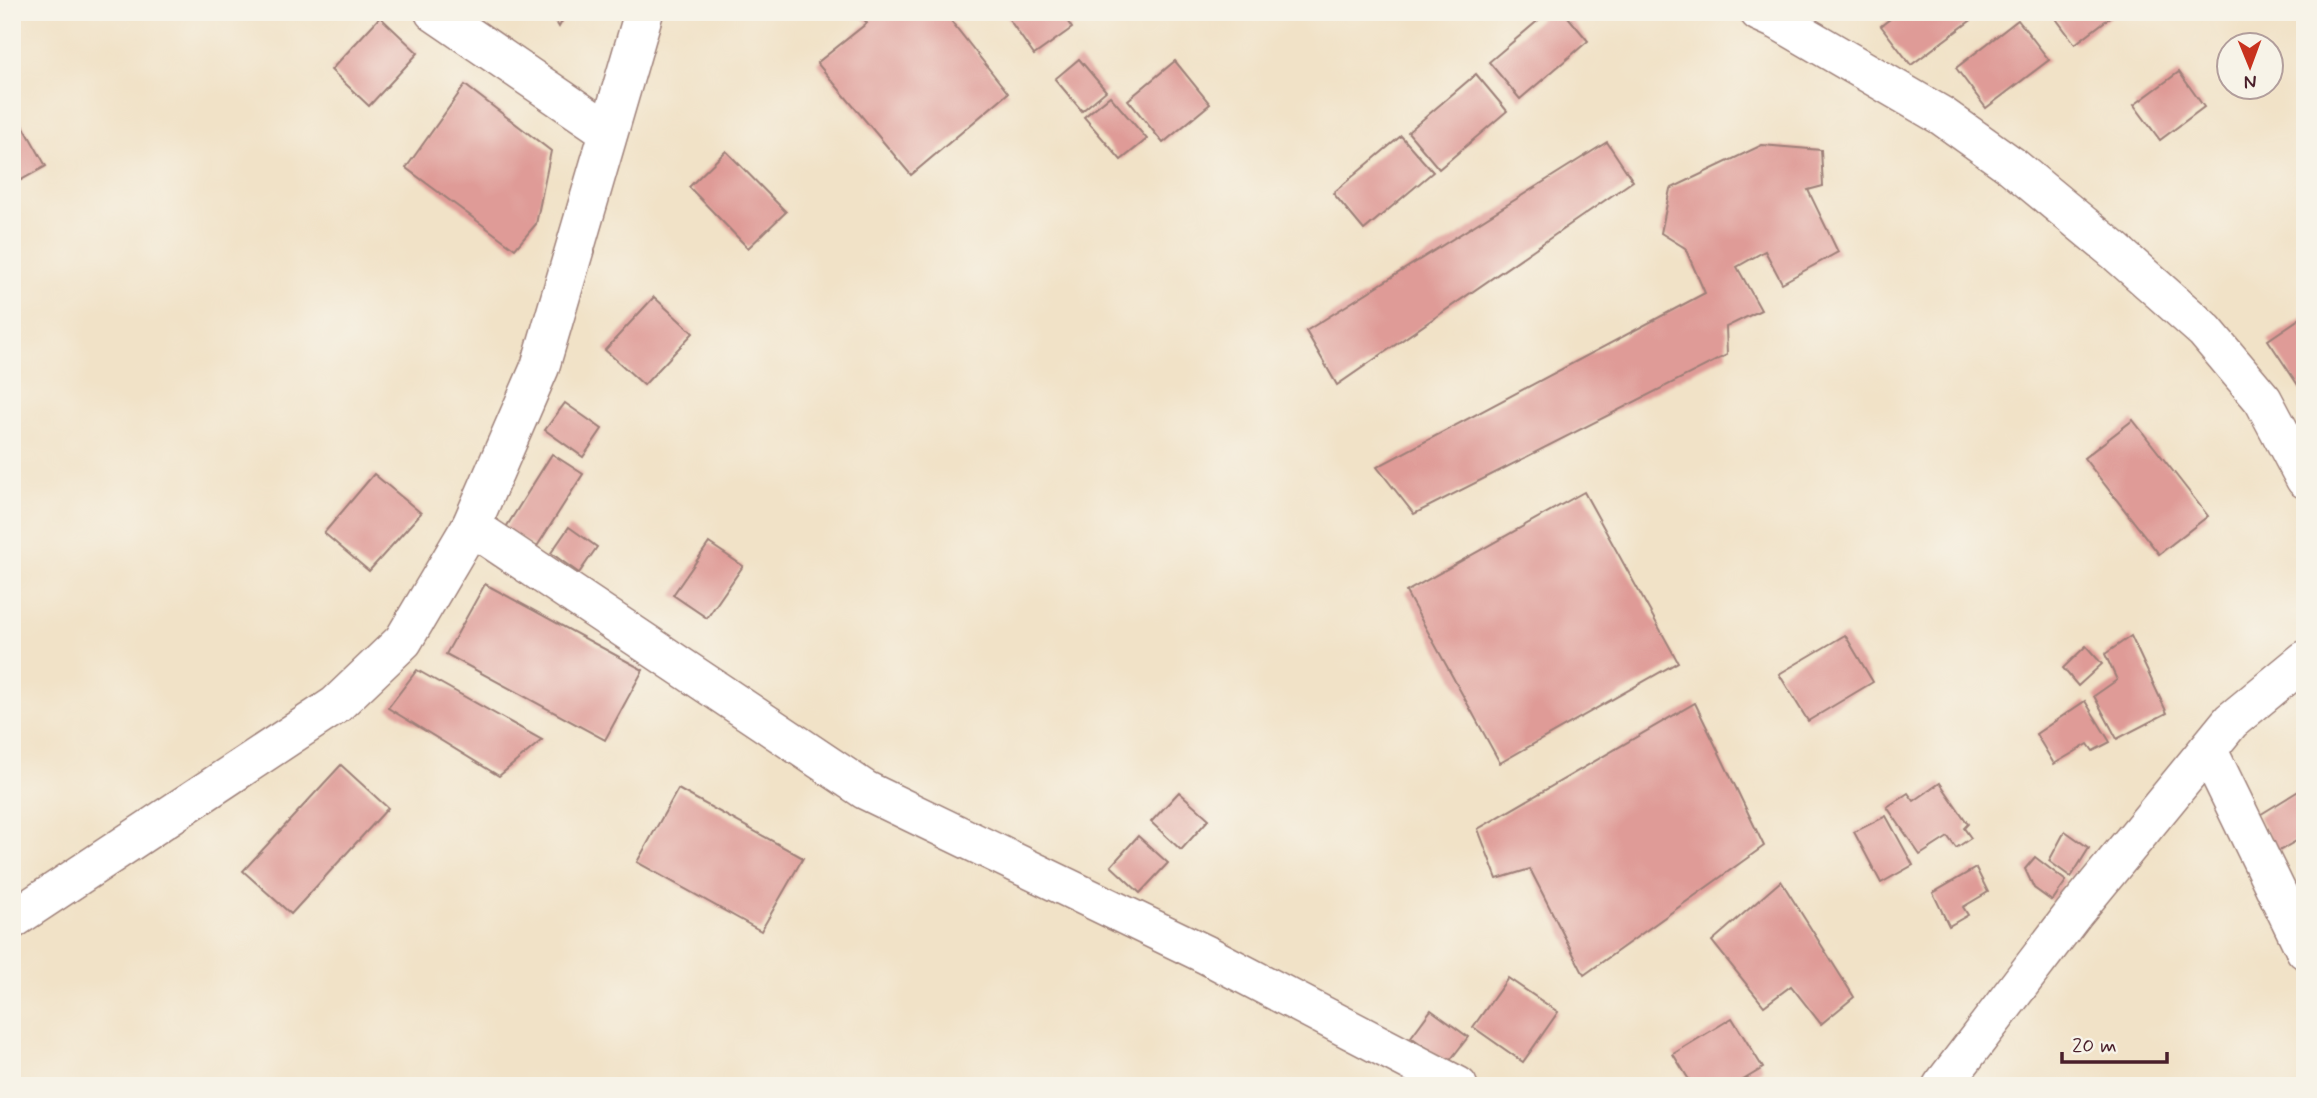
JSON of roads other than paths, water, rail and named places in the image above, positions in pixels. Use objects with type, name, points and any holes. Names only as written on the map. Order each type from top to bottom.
[{"type":"street","points":[[434,12],[608,131]]},
{"type":"street","points":[[12,920],[336,705],[403,641],[471,526],[540,367],[644,12]]},
{"type":"street","points":[[1759,12],[1942,116],[2012,166],[2116,252],[2204,331],[2263,400],[2305,479]]},
{"type":"street","points":[[471,526],[865,790],[1207,955],[1458,1086]]},
{"type":"street","points":[[1942,1086],[2074,913],[2231,722],[2305,660]]},
{"type":"street","points":[[2208,750],[2305,950]]}]
